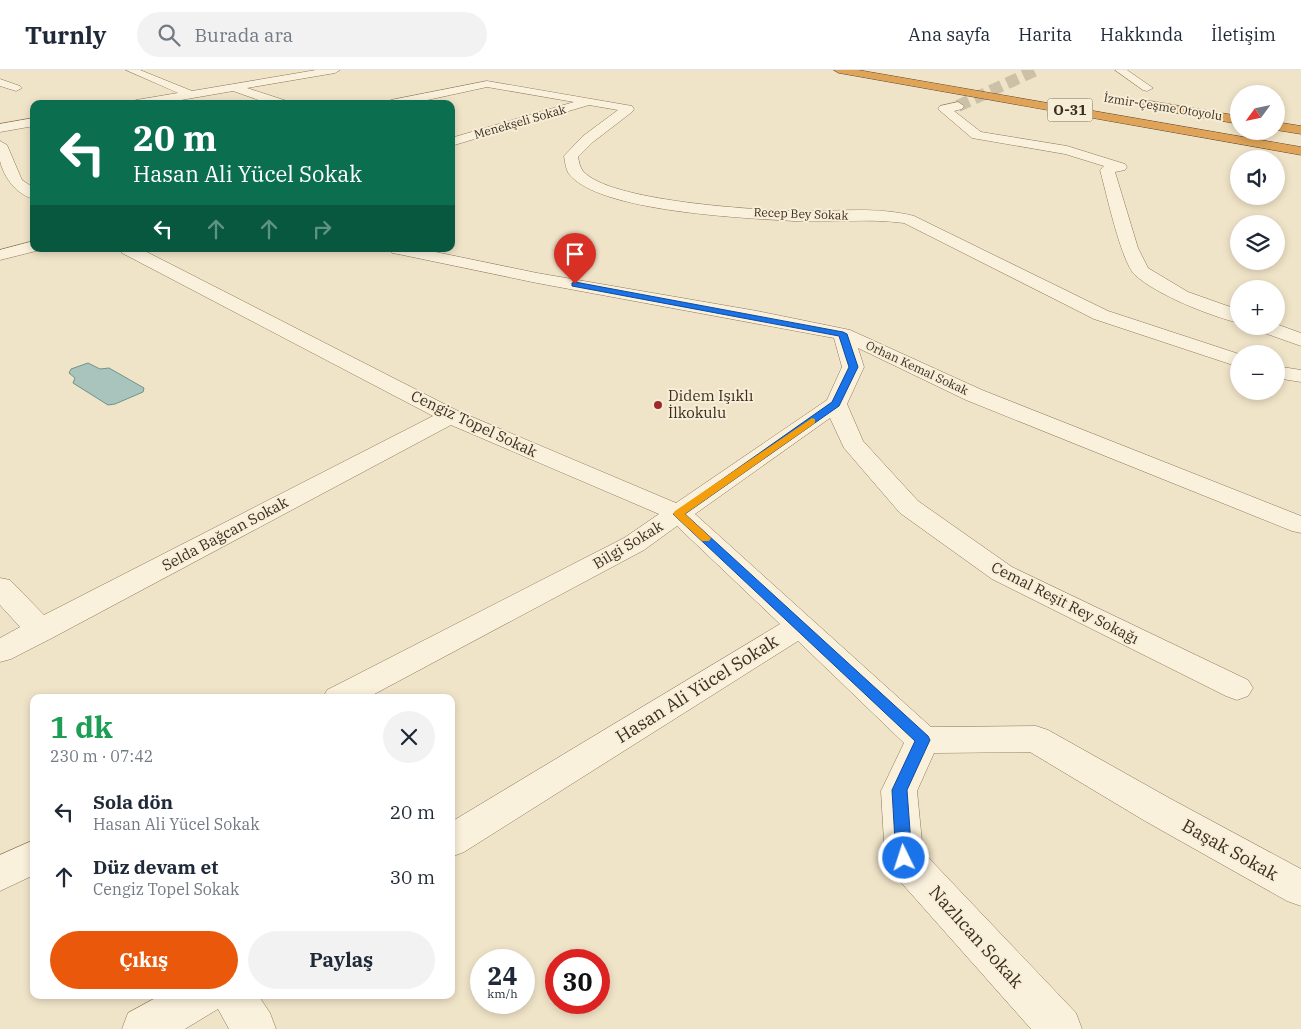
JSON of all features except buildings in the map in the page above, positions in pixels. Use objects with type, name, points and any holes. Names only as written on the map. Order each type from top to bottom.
[{"type":"highway","name":"İzmir-Çeşme Otoyolu","points":[[839,70],[1301,151]]},
{"type":"highway","name":"İzmir-Çeşme Otoyolu","points":[[1135,103],[1230,119]]},
{"type":"highway","points":[[1285,127],[1301,130]]},
{"type":"street","points":[[131,70],[189,94]]},
{"type":"street","points":[[157,100],[335,70]]},
{"type":"street","points":[[1120,70],[1148,88]]},
{"type":"street","points":[[0,82],[16,88],[0,90]]},
{"type":"street","name":"Recep Bey Sokak","points":[[410,100],[487,84],[628,109],[588,139],[571,156],[575,172],[594,187],[628,198],[696,208],[795,216],[880,215],[908,219],[1101,315],[1230,358]]},
{"type":"street","points":[[234,88],[271,100]]},
{"type":"street","name":"Menekşeli Sokak","points":[[455,141],[590,102]]},
{"type":"street","points":[[958,106],[944,109],[977,135],[1067,150],[1120,167],[1106,170],[1130,248],[1141,272],[1181,296],[1230,314]]},
{"type":"street","points":[[0,128],[30,123]]},
{"type":"street","points":[[0,145],[16,182],[30,192]]},
{"type":"street","points":[[0,186],[16,182]]},
{"type":"street","points":[[0,255],[30,247]]},
{"type":"street","name":"Cengiz Topel Sokak","points":[[134,252],[450,416],[678,514],[800,626]]},
{"type":"street","name":"Orhan Kemal Sokak","points":[[412,252],[537,278],[843,334],[974,395],[1301,525]]},
{"type":"street","points":[[836,404],[853,367],[843,334]]},
{"type":"street","points":[[1285,334],[1301,340]]},
{"type":"street","points":[[1285,373],[1301,376]]},
{"type":"street","name":"Bilgi Sokak","points":[[347,694],[634,544],[836,404]]},
{"type":"street","name":"Cemal Reşit Rey Sokağı","points":[[836,404],[852,443],[909,507],[978,557],[1002,573],[1237,688]]},
{"type":"street","name":"Selda Bağcan Sokak","points":[[0,651],[450,416]]},
{"type":"street","points":[[0,587],[41,631]]},
{"type":"street","points":[[800,626],[923,740]]},
{"type":"street","name":"Hasan Ali Yücel Sokak","points":[[455,839],[800,626]]},
{"type":"street","name":"Başak Sokak","points":[[923,740],[1036,739],[1158,810],[1301,889]]},
{"type":"street","name":"Nazlıcan Sokak","points":[[923,740],[899,790],[904,858],[1060,1029]]},
{"type":"street","points":[[0,874],[30,858]]},
{"type":"street","points":[[144,1029],[195,999]]},
{"type":"street","points":[[235,999],[254,1029]]},
{"type":"water","points":[[88,363],[100,369],[109,368],[144,388],[143,392],[108,405],[73,383],[75,378],[69,373],[71,369]]},
{"type":"tunnel","points":[[958,106],[1036,70]]},
{"type":"slow traffic","points":[[706,538],[678,514],[812,421]]},
{"type":"place","name":"Didem Işıklı İlkokulu","points":[[658,405]]},
{"type":"route","points":[[575,284],[843,334],[853,367],[836,404],[678,514],[923,740],[899,790],[904,858]]}]
